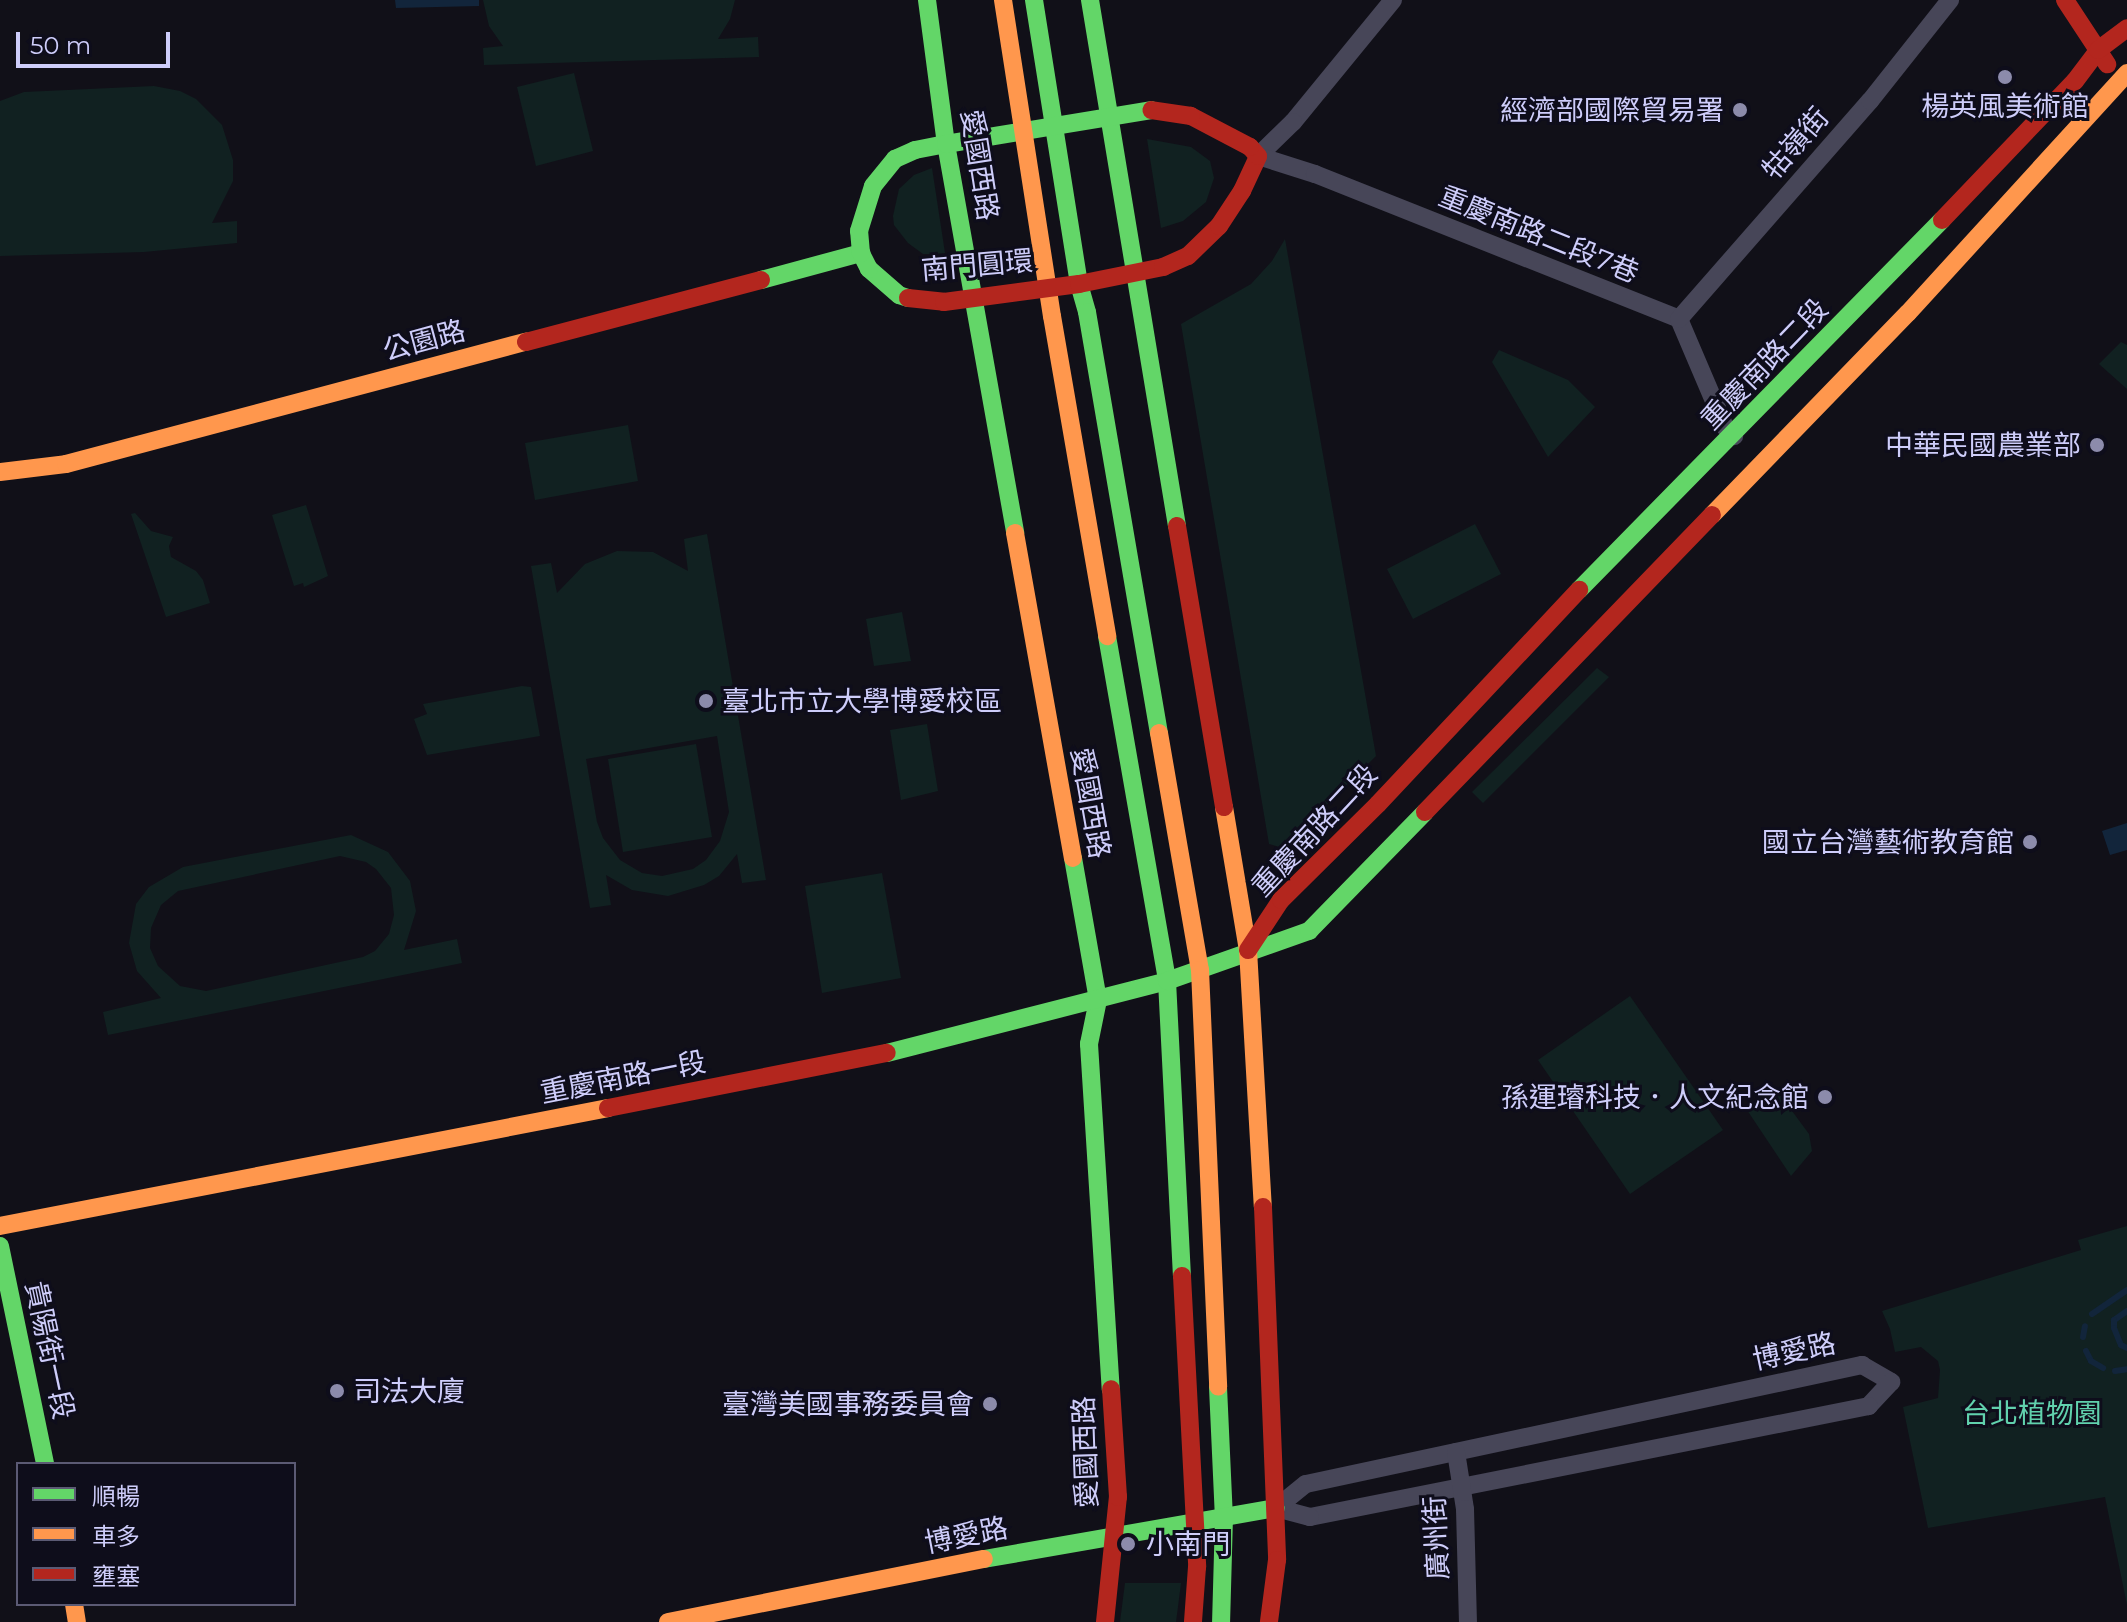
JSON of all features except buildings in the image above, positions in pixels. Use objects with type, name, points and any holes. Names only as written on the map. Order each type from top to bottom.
[{"type":"street","name":"愛國西路","points":[[927,0],[946,144],[1098,1000],[1089,1044],[1118,1497],[1105,1622]]},
{"type":"street","name":"愛國西路","points":[[1003,0],[1050,287],[1054,332],[1167,981],[1197,1567],[1193,1622]]},
{"type":"street","points":[[1034,0],[1079,284],[1087,312],[1200,970],[1224,1517],[1221,1622]]},
{"type":"street","points":[[1090,0],[1248,950],[1255,1026],[1276,1508],[1277,1560],[1269,1622]]},
{"type":"street","points":[[861,253],[859,231],[876,180],[895,159],[915,150],[1151,110],[1191,116],[1250,147],[1258,156],[1293,122],[1393,0]]},
{"type":"street","name":"牯嶺街","points":[[1679,319],[1870,101],[1950,0]]},
{"type":"street","points":[[2065,0],[2124,83]]},
{"type":"street","name":"重慶南路二段","points":[[1248,950],[1281,900],[1378,804],[1601,566],[1734,436],[2065,91],[2098,50],[2127,28]]},
{"type":"street","name":"重慶南路二段","points":[[1248,950],[1309,931],[1317,924],[1908,313],[2124,83]]},
{"type":"street","name":"南門圓環","points":[[861,253],[869,269],[899,295],[916,301],[974,299],[1079,284],[1133,272],[1175,261],[1209,238],[1242,191],[1258,156]]},
{"type":"street","name":"重慶南路二段7巷","points":[[1258,156],[1324,178],[1679,319]]},
{"type":"street","name":"公園路","points":[[0,472],[66,464],[861,253]]},
{"type":"street","points":[[1679,319],[1725,427],[1734,436]]},
{"type":"street","name":"重慶南路一段","points":[[0,1226],[862,1059],[1167,981],[1248,950]]},
{"type":"street","name":"貴陽街一段","points":[[0,1246],[45,1462]]},
{"type":"street","name":"博愛路","points":[[668,1622],[1064,1543],[1276,1508],[1310,1517],[1869,1406],[1891,1382],[1862,1365],[1306,1484],[1276,1508]]},
{"type":"street","name":"廣州街","points":[[1456,1452],[1462,1486],[1468,1622]]},
{"type":"green space","points":[[483,0],[735,0],[730,19],[718,39],[758,37],[759,57],[484,65],[483,48],[503,46],[489,26]]},
{"type":"green space","points":[[574,73],[593,151],[536,166],[517,87]]},
{"type":"green space","points":[[154,86],[180,91],[196,99],[222,125],[233,160],[233,181],[212,223],[237,221],[237,243],[144,252],[0,256],[0,101],[24,92]]},
{"type":"green space","points":[[1147,139],[1191,147],[1210,161],[1214,178],[1206,202],[1183,221],[1161,228]]},
{"type":"green space","points":[[932,168],[945,253],[923,254],[908,243],[894,225],[893,216],[899,189],[914,175]]},
{"type":"green space","points":[[1285,239],[1376,756],[1283,848],[1269,844],[1181,324],[1251,284],[1272,261]]},
{"type":"green space","points":[[2121,342],[2127,345],[2127,389],[2099,364]]},
{"type":"green space","points":[[1499,350],[1568,380],[1595,407],[1548,457],[1492,362]]},
{"type":"green space","points":[[628,425],[638,481],[535,500],[525,443]]},
{"type":"green space","points":[[306,505],[328,576],[304,587],[303,583],[294,586],[272,515]]},
{"type":"green space","points":[[135,513],[151,531],[173,537],[169,546],[171,557],[196,571],[203,580],[210,603],[166,617],[131,514]]},
{"type":"green space","points":[[1475,524],[1501,574],[1413,619],[1387,569]]},
{"type":"green space","points":[[707,534],[766,880],[742,883],[737,854],[719,876],[704,885],[668,896],[632,890],[606,875],[611,905],[590,908],[531,566],[551,563],[557,593],[585,564],[617,551],[653,552],[688,571],[684,539]],"holes":[[[717,736],[729,812],[720,841],[706,860],[693,869],[662,876],[642,873],[620,860],[603,838],[597,822],[586,759]]]},
{"type":"green space","points":[[902,612],[911,661],[874,666],[866,619]]},
{"type":"green space","points":[[1597,668],[1609,677],[1483,803],[1472,792]]},
{"type":"green space","points":[[531,687],[540,736],[427,755],[414,719],[427,714],[423,704]]},
{"type":"green space","points":[[927,724],[938,791],[901,800],[890,730]]},
{"type":"green space","points":[[696,744],[712,837],[623,852],[608,759]]},
{"type":"green space","points":[[351,835],[388,852],[410,881],[416,911],[404,950],[457,939],[462,963],[108,1035],[103,1012],[161,998],[137,971],[129,943],[136,904],[149,887],[183,867]],"holes":[[[340,856],[366,862],[391,888],[394,915],[389,934],[375,951],[363,957],[206,991],[180,986],[158,966],[150,948],[151,928],[161,905],[178,891]]]},
{"type":"green space","points":[[882,873],[901,978],[822,993],[805,886]]},
{"type":"green space","points":[[1630,996],[1723,1130],[1630,1194],[1538,1060]]},
{"type":"green space","points":[[1767,1095],[1781,1096],[1809,1134],[1812,1151],[1791,1176],[1745,1107]]},
{"type":"green space","name":"台北植物園","points":[[2127,1226],[2127,1605],[2105,1497],[1928,1528],[1903,1407],[1938,1398],[1940,1370],[1938,1361],[1921,1347],[1895,1352],[1882,1311],[2081,1250],[2078,1240]]},
{"type":"green space","points":[[1125,1583],[1181,1583],[1176,1622],[1120,1622]]},
{"type":"water","points":[[395,0],[479,0],[479,6],[396,8]]},
{"type":"water","points":[[2127,823],[2127,850],[2110,855],[2102,831]]},
{"type":"waterway","points":[[2092,1314],[2127,1290]]},
{"type":"waterway","points":[[2127,1311],[2114,1320],[2121,1345],[2127,1348]]},
{"type":"waterway","points":[[2083,1337],[2085,1326]]},
{"type":"waterway","points":[[2086,1351],[2091,1361],[2103,1368]]},
{"type":"waterway","points":[[2115,1371],[2127,1369]]},
{"type":"traffic: fast","points":[[927,0],[946,144],[1015,533]]},
{"type":"traffic: fast","points":[[1034,0],[1079,284],[1087,312],[1159,733]]},
{"type":"traffic: fast","points":[[1090,0],[1177,526]]},
{"type":"traffic: fast","points":[[908,298],[899,295],[869,269],[861,253],[859,231],[873,186],[895,159],[915,150],[946,144],[1151,110]]},
{"type":"traffic: fast","points":[[1579,590],[1942,220]]},
{"type":"traffic: fast","points":[[761,280],[861,253]]},
{"type":"traffic: fast","points":[[1107,636],[1167,981],[1182,1276]]},
{"type":"traffic: fast","points":[[887,1053],[1167,981],[1309,931],[1425,812]]},
{"type":"traffic: fast","points":[[1073,858],[1098,1000],[1089,1044],[1111,1389]]},
{"type":"traffic: fast","points":[[0,1246],[45,1462]]},
{"type":"traffic: fast","points":[[1218,1387],[1224,1517],[1221,1622]]},
{"type":"traffic: fast","points":[[984,1559],[1276,1508]]},
{"type":"traffic: slow","points":[[1003,0],[1052,316],[1107,636]]},
{"type":"traffic: slow","points":[[1712,515],[1908,313],[2127,73]]},
{"type":"traffic: slow","points":[[0,472],[66,464],[526,342]]},
{"type":"traffic: slow","points":[[1015,533],[1073,858]]},
{"type":"traffic: slow","points":[[1159,733],[1200,970],[1218,1387]]},
{"type":"traffic: slow","points":[[1224,807],[1248,950],[1263,1207]]},
{"type":"traffic: slow","points":[[0,1226],[608,1108]]},
{"type":"traffic: slow","points":[[668,1622],[984,1559]]},
{"type":"traffic: slow","points":[[74,1606],[77,1622]]},
{"type":"traffic: jam","points":[[2065,0],[2107,64]]},
{"type":"traffic: jam","points":[[1942,220],[2075,81],[2098,50],[2127,28]]},
{"type":"traffic: jam","points":[[908,298],[944,302],[1079,284],[1163,267],[1188,256],[1219,226],[1242,191],[1258,156],[1250,147],[1191,116],[1151,110]]},
{"type":"traffic: jam","points":[[526,342],[761,280]]},
{"type":"traffic: jam","points":[[1425,812],[1712,515]]},
{"type":"traffic: jam","points":[[1177,526],[1224,807]]},
{"type":"traffic: jam","points":[[1248,950],[1281,900],[1378,804],[1579,590]]},
{"type":"traffic: jam","points":[[608,1108],[887,1053]]},
{"type":"traffic: jam","points":[[1263,1207],[1277,1560],[1269,1622]]},
{"type":"traffic: jam","points":[[1182,1276],[1197,1567],[1193,1622]]},
{"type":"traffic: jam","points":[[1105,1622],[1118,1497],[1111,1389]]},
{"type":"place","name":"楊英風美術館","points":[[2005,77]]},
{"type":"place","name":"經濟部國際貿易署","points":[[1740,110]]},
{"type":"place","name":"中華民國農業部","points":[[2097,445]]},
{"type":"place","name":"臺北市立大學博愛校區","points":[[706,701]]},
{"type":"place","name":"國立台灣藝術教育館","points":[[2030,842]]},
{"type":"place","name":"孫運璿科技．人文紀念館","points":[[1825,1097]]},
{"type":"place","name":"司法大廈","points":[[337,1391]]},
{"type":"place","name":"臺灣美國事務委員會","points":[[990,1404]]},
{"type":"place","name":"小南門","points":[[1128,1544]]}]
